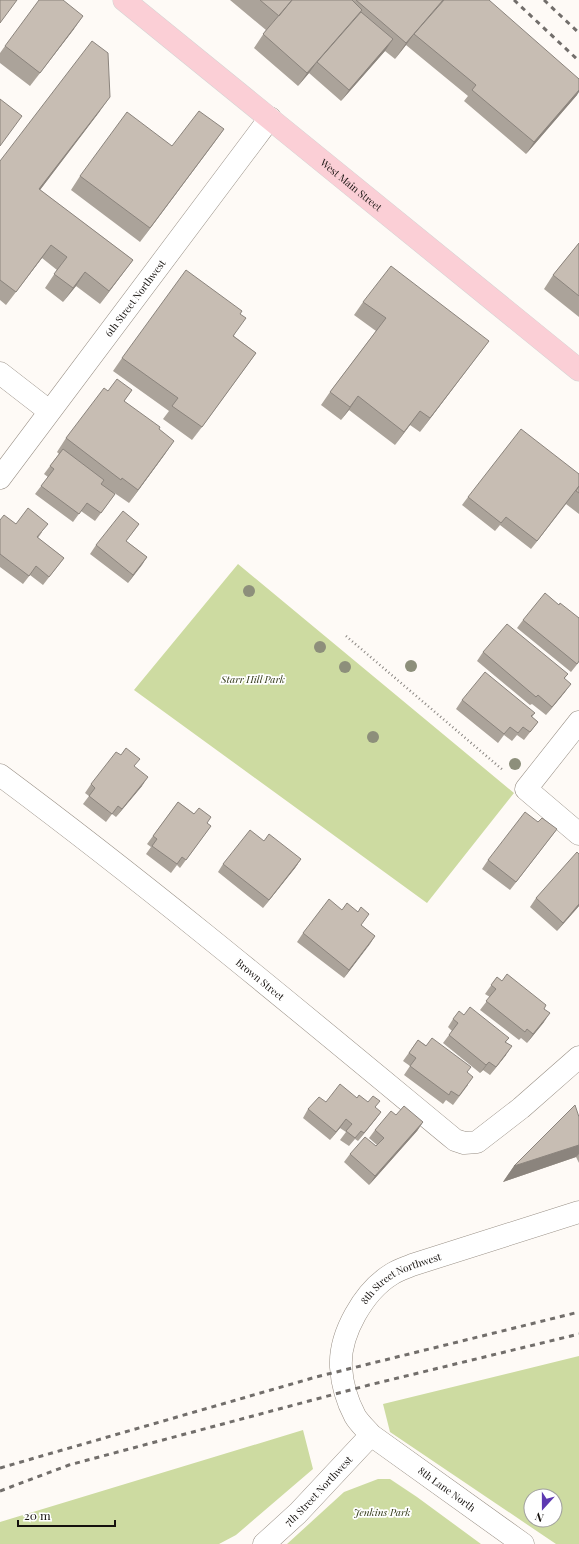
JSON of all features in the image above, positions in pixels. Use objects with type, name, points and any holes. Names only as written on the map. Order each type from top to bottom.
[{"type":"main road","name":"West Main Street","points":[[124,0],[579,370]]},
{"type":"street","name":"6th Street Northwest","points":[[0,478],[49,410],[270,118]]},
{"type":"street","points":[[0,373],[49,410]]},
{"type":"street","points":[[579,722],[526,789],[579,834]]},
{"type":"street","name":"Brown Street","points":[[0,775],[83,837],[327,1034],[455,1140],[464,1144],[477,1142],[521,1108],[579,1057]]},
{"type":"street","name":"8th Street Northwest","points":[[371,1435],[356,1417],[345,1392],[341,1365],[345,1338],[353,1317],[371,1292],[392,1274],[412,1265],[579,1212]]},
{"type":"street","name":"7th Street Northwest","points":[[264,1544],[298,1513],[371,1435]]},
{"type":"street","name":"8th Lane North","points":[[371,1435],[522,1544]]},
{"type":"path","points":[[346,636],[526,789]]},
{"type":"green space","name":"Starr Hill Park","points":[[238,564],[514,793],[427,903],[134,690]]},
{"type":"green space","points":[[579,1356],[579,1544],[556,1544],[532,1528],[563,1528],[563,1488],[523,1488],[523,1522],[390,1432],[383,1404]]},
{"type":"green space","points":[[303,1430],[313,1469],[236,1535],[219,1544],[0,1544],[0,1522]]},
{"type":"green space","name":"Jenkins Park","points":[[378,1479],[390,1479],[481,1544],[287,1544],[344,1492]]},
{"type":"building","points":[[0,0],[17,0],[0,23]]},
{"type":"building","points":[[39,0],[63,0],[83,16],[40,73],[5,46]]},
{"type":"building","points":[[260,0],[292,0],[279,16]]},
{"type":"building","points":[[292,0],[352,0],[362,10],[307,73],[263,34]]},
{"type":"building","points":[[356,0],[443,0],[406,43]]},
{"type":"building","points":[[444,0],[489,0],[579,79],[579,90],[534,142],[472,90],[476,85],[414,34]]},
{"type":"building","points":[[361,12],[393,39],[349,90],[317,62]]},
{"type":"building","points":[[92,41],[108,53],[110,97],[39,189],[133,260],[109,291],[85,272],[73,288],[54,274],[67,257],[51,245],[16,292],[0,280],[0,161]]},
{"type":"building","points":[[0,99],[22,116],[0,146]]},
{"type":"building","points":[[199,111],[224,129],[150,228],[80,176],[127,112],[172,146]]},
{"type":"building","points":[[579,243],[579,296],[553,275]]},
{"type":"building","points":[[391,266],[489,341],[430,418],[420,411],[404,432],[358,396],[350,407],[330,392],[386,318],[363,302]]},
{"type":"building","points":[[186,270],[242,311],[240,314],[246,318],[233,336],[256,353],[202,427],[172,406],[178,398],[122,358]]},
{"type":"building","points":[[117,379],[132,390],[124,401],[160,427],[159,429],[174,441],[138,490],[122,478],[121,480],[66,438],[104,388],[108,391]]},
{"type":"building","points":[[521,429],[579,474],[579,486],[537,541],[506,517],[501,523],[468,497]]},
{"type":"building","points":[[63,449],[104,480],[101,484],[115,494],[101,513],[87,503],[79,514],[41,486],[54,469],[50,466]]},
{"type":"building","points":[[579,486],[579,493],[576,491]]},
{"type":"building","points":[[28,508],[48,524],[37,537],[64,558],[49,577],[36,566],[29,576],[0,554],[0,520],[4,515],[16,524]]},
{"type":"building","points":[[123,511],[139,524],[126,541],[147,557],[133,575],[96,545]]},
{"type":"building","points":[[545,593],[559,605],[560,603],[579,618],[579,661],[577,664],[523,620]]},
{"type":"building","points":[[507,624],[568,674],[564,678],[571,684],[552,707],[538,695],[536,697],[483,652]]},
{"type":"building","points":[[485,672],[535,713],[531,716],[538,722],[530,732],[523,727],[518,733],[510,727],[504,734],[462,700]]},
{"type":"building","points":[[126,748],[140,759],[134,766],[148,777],[122,809],[118,806],[112,814],[89,796],[95,788],[91,784],[116,752],[121,755]]},
{"type":"building","points":[[178,802],[194,814],[199,808],[211,817],[207,823],[211,826],[186,860],[182,857],[177,864],[152,846],[157,839],[153,836]]},
{"type":"building","points":[[525,812],[538,822],[542,818],[557,829],[516,882],[488,860]]},
{"type":"building","points":[[250,830],[264,841],[269,834],[301,859],[269,900],[223,864]]},
{"type":"building","points":[[577,852],[579,854],[579,904],[563,923],[536,898]]},
{"type":"building","points":[[329,899],[342,910],[347,903],[358,912],[361,907],[369,914],[361,925],[375,936],[349,970],[303,933]]},
{"type":"building","points":[[507,974],[546,1005],[544,1009],[550,1013],[533,1034],[527,1029],[525,1032],[486,1001],[496,989],[491,985],[497,977],[502,981]]},
{"type":"building","points":[[470,1007],[509,1038],[505,1042],[512,1046],[496,1067],[489,1062],[486,1065],[449,1035],[458,1023],[453,1019],[459,1011],[464,1015]]},
{"type":"building","points":[[432,1038],[471,1067],[467,1072],[473,1077],[459,1096],[451,1091],[449,1095],[410,1066],[416,1058],[409,1053],[418,1040],[426,1046]]},
{"type":"building","points":[[340,1084],[357,1098],[359,1095],[368,1102],[373,1096],[380,1101],[375,1107],[381,1112],[364,1133],[361,1131],[355,1138],[346,1131],[352,1124],[346,1119],[336,1132],[308,1109],[319,1097],[326,1102]]},
{"type":"building","points":[[575,1105],[579,1117],[579,1145],[514,1166]]},
{"type":"building","points":[[404,1106],[423,1122],[375,1176],[350,1154],[365,1137],[376,1146],[384,1138],[375,1130],[391,1111],[396,1115]]},
{"type":"railway","points":[[514,0],[579,61]]},
{"type":"railway","points":[[544,0],[579,33]]},
{"type":"railway","points":[[0,1468],[316,1377],[579,1312]]},
{"type":"railway","points":[[0,1491],[69,1465],[369,1385],[579,1334]]}]
